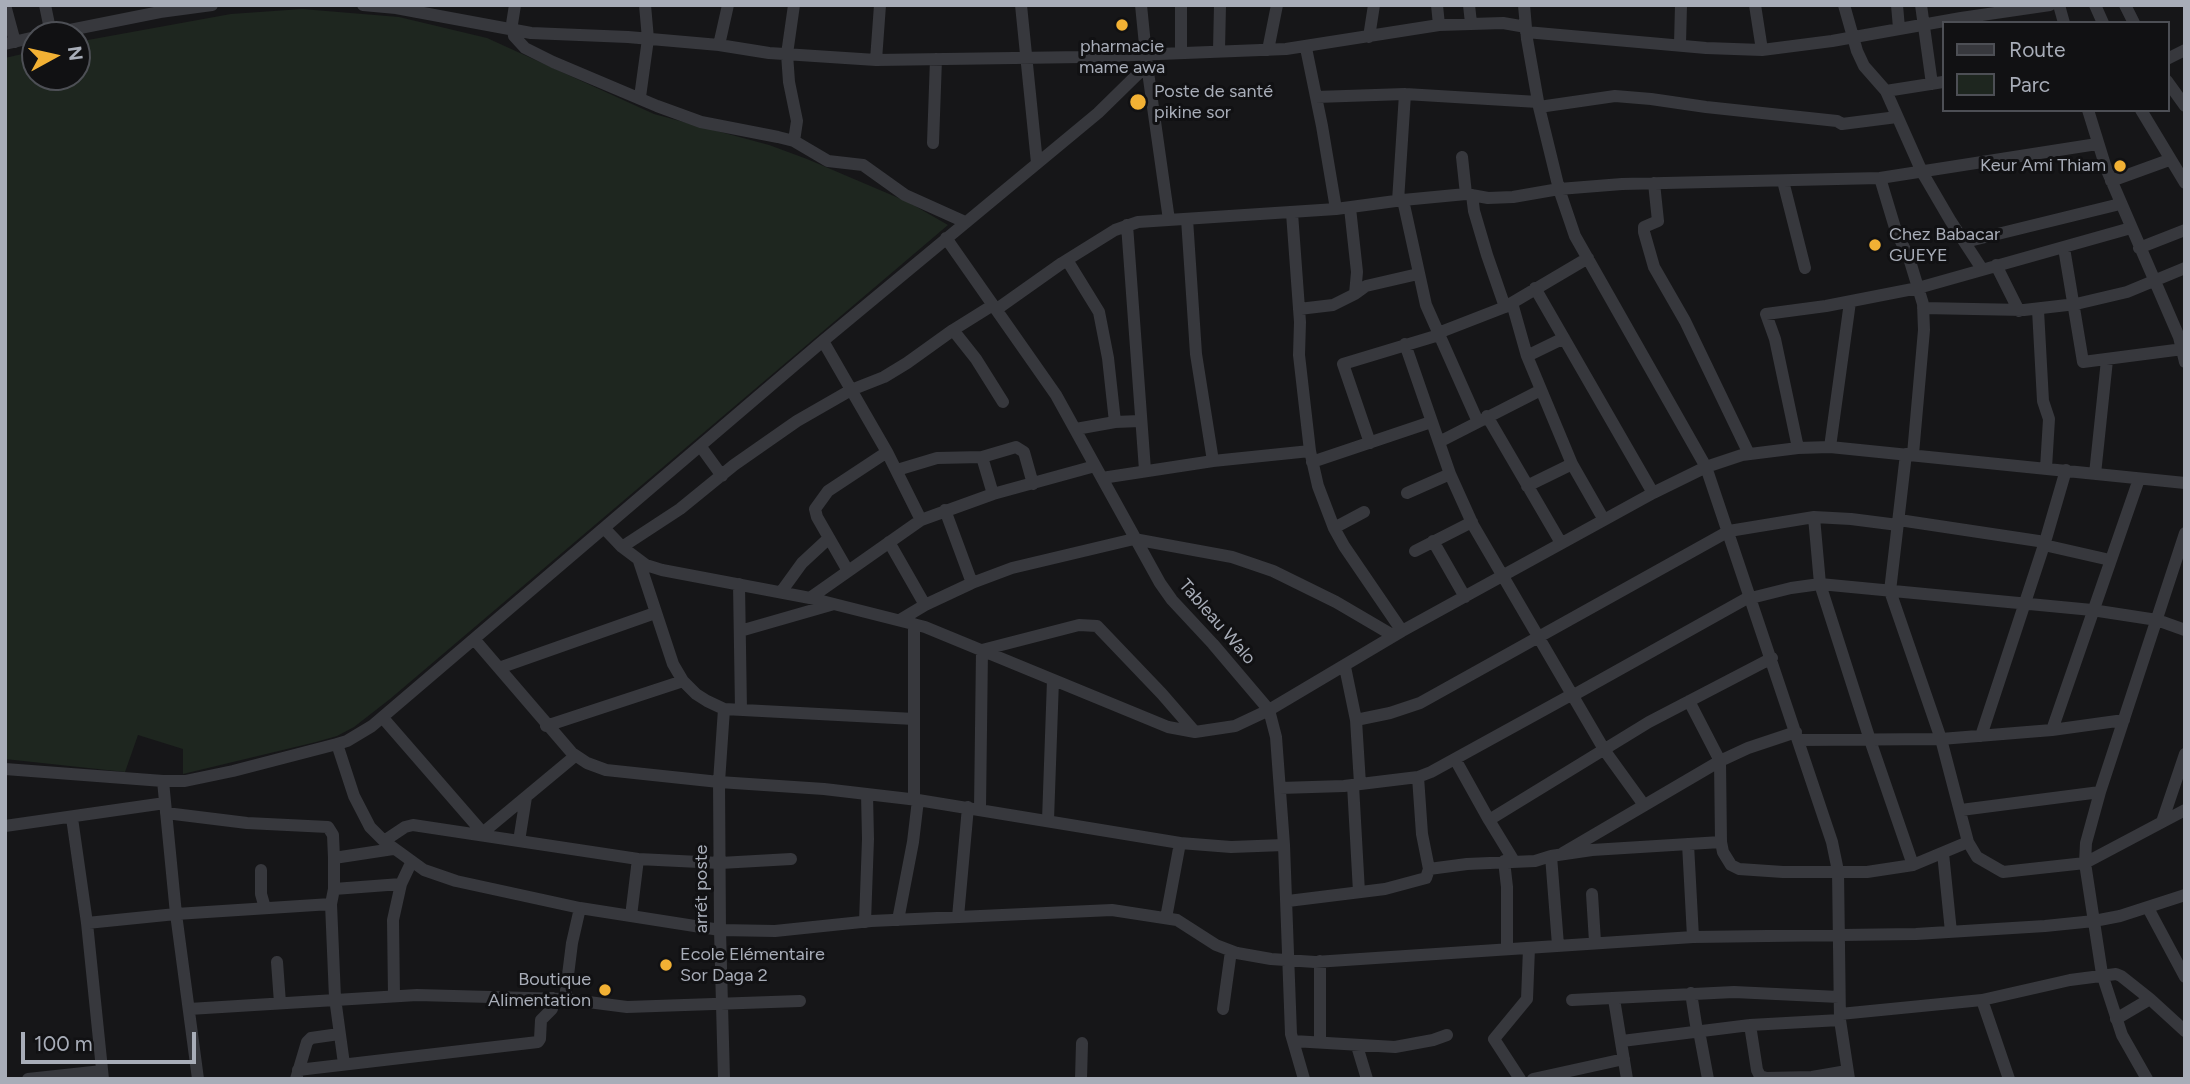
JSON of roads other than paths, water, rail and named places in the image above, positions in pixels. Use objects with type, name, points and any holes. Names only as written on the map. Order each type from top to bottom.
[{"type":"street","points":[[5,5],[10,43]]},
{"type":"street","points":[[91,24],[159,8],[212,5]]},
{"type":"street","points":[[363,5],[396,7],[512,31],[649,39],[787,54],[876,60],[1026,57],[1147,60],[1181,53],[1219,50],[1306,48],[1439,25],[1471,23],[1503,23],[1526,30],[1725,49],[1762,50],[1922,25],[1961,11],[2050,5]]},
{"type":"street","points":[[515,5],[512,31],[518,42],[553,62],[701,122],[794,141],[828,161],[863,165],[905,195],[965,222]]},
{"type":"street","points":[[640,97],[649,39],[645,5]]},
{"type":"street","points":[[719,45],[728,5]]},
{"type":"street","points":[[794,5],[787,54],[789,82],[797,121],[794,141]]},
{"type":"street","points":[[876,60],[880,5]]},
{"type":"street","points":[[1021,5],[1037,163]]},
{"type":"street","points":[[1141,5],[1169,220]]},
{"type":"street","points":[[1181,5],[1181,53]]},
{"type":"street","points":[[1219,50],[1220,5]]},
{"type":"street","points":[[1268,50],[1277,5]]},
{"type":"street","points":[[1369,37],[1374,5]]},
{"type":"street","points":[[1437,5],[1439,25]]},
{"type":"street","points":[[1469,5],[1471,23]]},
{"type":"street","points":[[1524,5],[1539,104],[1559,189],[1576,236],[1706,467],[1832,842],[1838,871],[1840,1017],[1848,1075],[1800,1078],[1760,1076],[1756,1070],[1750,1025]]},
{"type":"street","points":[[1680,44],[1681,5]]},
{"type":"street","points":[[1755,5],[1762,50]]},
{"type":"street","points":[[1844,5],[1864,66],[1886,91],[1922,172],[1982,269]]},
{"type":"street","points":[[1897,5],[1899,28]]},
{"type":"street","points":[[1886,91],[1938,83],[1922,25],[1920,5]]},
{"type":"street","points":[[2095,5],[2102,21]]},
{"type":"street","points":[[2125,5],[2133,21]]},
{"type":"street","points":[[1306,48],[1336,209]]},
{"type":"street","points":[[2169,58],[2185,50]]},
{"type":"street","points":[[933,143],[936,59]]},
{"type":"street","points":[[5,769],[185,781],[337,744],[359,734],[383,718],[823,341],[1098,113],[1147,60]]},
{"type":"street","points":[[2169,84],[2185,106]]},
{"type":"street","points":[[1405,94],[1400,201],[1426,305],[1482,419],[1561,543]]},
{"type":"street","points":[[1316,97],[1405,94],[1539,104],[1615,96],[1837,121],[1842,124],[1897,117]]},
{"type":"street","points":[[2064,248],[2076,304],[2083,362],[2184,356],[2111,181],[2089,112]]},
{"type":"street","points":[[2142,112],[2185,183]]},
{"type":"street","points":[[622,547],[680,509],[697,493],[797,421],[851,390],[884,377],[953,330],[1127,225],[1350,208],[1469,195],[1488,198],[1513,197],[1559,189],[1654,183],[1881,178],[2097,144]]},
{"type":"street","points":[[1462,157],[1469,195],[1487,255],[1572,464],[1604,520]]},
{"type":"street","points":[[2111,181],[2169,160]]},
{"type":"street","points":[[1881,178],[1896,231],[1909,258],[1918,288],[1923,308],[1924,330],[1910,454],[1890,591],[1941,739],[1968,842],[1977,857],[2003,872],[2085,863],[2185,810]]},
{"type":"street","points":[[1783,181],[1805,268]]},
{"type":"street","points":[[1654,183],[1658,222],[1644,227],[1654,267],[1685,321],[1749,454]]},
{"type":"street","points":[[1965,242],[2120,204]]},
{"type":"street","points":[[1350,208],[1357,272],[1355,294]]},
{"type":"street","points":[[1292,213],[1299,309],[1299,355],[1311,457],[1334,528],[1398,634]]},
{"type":"street","points":[[1186,219],[1196,354],[1213,461]]},
{"type":"street","points":[[1127,225],[1145,470]]},
{"type":"street","points":[[1797,448],[1775,339],[1766,314],[1850,302],[1918,288],[2131,228]]},
{"type":"street","points":[[2139,248],[2185,230]]},
{"type":"street","name":"Tableau Walo","points":[[946,238],[1056,395],[1135,539],[1172,600],[1269,710],[1276,737],[1280,788],[1288,901],[1287,960],[1293,1041],[1304,1079]]},
{"type":"street","points":[[1370,443],[1343,364],[1439,334],[1509,305],[1588,258]]},
{"type":"street","points":[[1067,260],[1099,312],[1108,358],[1115,422]]},
{"type":"street","points":[[1996,264],[2019,310]]},
{"type":"street","points":[[1923,308],[2038,310],[2127,292],[2185,268]]},
{"type":"street","points":[[1299,309],[1334,305],[1366,286],[1418,274]]},
{"type":"street","points":[[1535,288],[1653,493]]},
{"type":"street","points":[[1830,447],[1850,302]]},
{"type":"street","points":[[2038,310],[2043,401],[2049,419],[2046,468]]},
{"type":"street","points":[[953,330],[976,359],[1003,402]]},
{"type":"street","points":[[1527,356],[1564,338]]},
{"type":"street","points":[[823,341],[897,470],[921,520]]},
{"type":"street","points":[[1405,344],[1450,474],[1472,522],[1502,578],[1605,751],[1644,805]]},
{"type":"street","points":[[2095,474],[2107,360]]},
{"type":"street","points":[[1439,442],[1541,390]]},
{"type":"street","points":[[1076,429],[1115,422],[1140,421]]},
{"type":"street","points":[[810,598],[921,520],[993,494],[1098,472],[1145,470],[1213,461],[1311,457],[1370,443],[1431,422]]},
{"type":"street","points":[[701,447],[722,476]]},
{"type":"street","points":[[897,470],[937,458],[982,457],[1016,447],[1021,449],[1033,484]]},
{"type":"street","points":[[604,528],[639,561],[662,570],[810,598],[914,624],[1168,727],[1195,732],[1235,726],[1269,710],[1398,634],[1653,493],[1706,467],[1749,454],[1830,447],[2185,483]]},
{"type":"street","points":[[848,571],[817,517],[816,509],[828,491],[887,452]]},
{"type":"street","points":[[982,457],[993,494]]},
{"type":"street","points":[[1527,486],[1572,464]]},
{"type":"street","points":[[1981,736],[2045,543],[2066,470]]},
{"type":"street","points":[[1407,493],[1450,474]]},
{"type":"street","points":[[2052,730],[2139,479]]},
{"type":"street","points":[[945,510],[972,583]]},
{"type":"street","points":[[1334,528],[1364,512]]},
{"type":"street","points":[[1814,517],[1820,584],[1913,865]]},
{"type":"street","points":[[1356,720],[1420,703],[1729,531],[1814,517],[1898,522],[2045,543],[2110,560]]},
{"type":"street","points":[[1415,551],[1472,522]]},
{"type":"street","points":[[2147,1079],[2134,1059],[2116,1019],[2102,974],[2085,863],[2088,834],[2100,792],[2185,533]]},
{"type":"street","points":[[781,592],[802,563],[829,538]]},
{"type":"street","points":[[900,620],[972,583],[1012,568],[1135,539],[1232,557],[1273,571],[1398,634]]},
{"type":"street","points":[[1433,541],[1465,597]]},
{"type":"street","points":[[888,542],[925,605]]},
{"type":"street","points":[[639,561],[673,664],[695,694],[724,709],[914,719]]},
{"type":"street","points":[[739,584],[741,710]]},
{"type":"street","points":[[1280,788],[1357,784],[1418,777],[1751,597],[1791,588],[1820,584],[2092,610],[2157,620],[2185,630]]},
{"type":"street","points":[[740,631],[835,604]]},
{"type":"street","points":[[499,668],[655,613]]},
{"type":"street","points":[[898,920],[913,842],[916,800],[914,624]]},
{"type":"street","points":[[982,650],[1079,625],[1097,626],[1163,694],[1195,732]]},
{"type":"street","points":[[474,639],[575,756],[587,763],[616,772],[824,789],[916,800],[1180,843],[1231,847],[1284,845]]},
{"type":"street","points":[[958,917],[974,808],[982,650]]},
{"type":"street","points":[[1489,821],[1650,722],[1772,658]]},
{"type":"street","points":[[1345,667],[1356,720],[1359,891]]},
{"type":"street","points":[[1048,820],[1053,680]]},
{"type":"street","points":[[547,726],[683,681]]},
{"type":"street","points":[[1689,701],[1720,761],[1721,842],[1726,859],[1731,865],[1739,869],[1783,872],[1867,872],[1913,865],[1968,842]]},
{"type":"street","name":"arrét poste","points":[[724,709],[719,782],[724,1079]]},
{"type":"street","points":[[383,718],[482,834]]},
{"type":"street","points":[[1429,869],[1509,861],[1535,862],[1557,855],[1720,761],[1748,748],[1797,736],[1870,740],[1941,739],[2052,730],[2124,720]]},
{"type":"street","points":[[337,744],[363,814],[388,845],[411,863],[431,873],[580,908],[720,930],[775,931],[865,922],[1112,910],[1185,923],[1216,945],[1231,951],[1287,960],[1320,961],[1693,937],[1951,932],[2094,921],[2148,908],[2185,895]]},
{"type":"street","points":[[2162,822],[2185,754]]},
{"type":"street","points":[[482,834],[575,756]]},
{"type":"street","points":[[1455,759],[1509,861],[1507,949]]},
{"type":"street","points":[[1288,901],[1385,889],[1422,881],[1428,876],[1418,777]]},
{"type":"street","points":[[163,781],[176,914],[198,1079]]},
{"type":"street","points":[[1961,810],[2100,792]]},
{"type":"street","points":[[865,922],[867,794]]},
{"type":"street","points":[[519,841],[526,797]]},
{"type":"street","points":[[5,826],[165,808],[247,823],[328,827],[333,835],[334,858],[331,904],[335,998],[344,1064]]},
{"type":"street","points":[[28,1079],[102,1075],[87,923],[72,818]]},
{"type":"street","points":[[334,858],[388,845],[409,825],[638,859],[720,863],[791,859]]},
{"type":"street","points":[[1557,855],[1721,842]]},
{"type":"street","points":[[1166,918],[1180,843]]},
{"type":"street","points":[[1688,844],[1693,937]]},
{"type":"street","points":[[1943,853],[1951,932]]},
{"type":"street","points":[[1557,855],[1558,945]]},
{"type":"street","points":[[631,916],[638,859]]},
{"type":"street","points":[[394,996],[393,920],[401,884],[411,863]]},
{"type":"street","points":[[261,870],[261,894],[265,908]]},
{"type":"street","points":[[334,889],[401,884]]},
{"type":"street","points":[[1592,894],[1595,942]]},
{"type":"street","points":[[87,923],[331,904]]},
{"type":"street","points":[[339,1034],[311,1038],[305,1047],[297,1074],[344,1064],[538,1042],[541,1020],[558,998],[580,908]]},
{"type":"street","points":[[2148,908],[2185,977]]},
{"type":"street","points":[[1520,1079],[1491,1043],[1527,999],[1528,948]]},
{"type":"street","points":[[1223,1009],[1231,951]]},
{"type":"street","points":[[1320,961],[1320,1041]]},
{"type":"street","points":[[278,962],[280,1003]]},
{"type":"street","points":[[1622,1041],[1982,1000],[2102,974],[2119,974],[2185,1031]]},
{"type":"street","points":[[1572,1000],[1749,992],[1839,997]]},
{"type":"street","points":[[1691,993],[1708,1079]]},
{"type":"street","points":[[189,1009],[335,998],[470,995],[558,998],[621,1007],[800,1001]]},
{"type":"street","points":[[1614,999],[1627,1079]]},
{"type":"street","points":[[2116,1019],[2150,999]]},
{"type":"street","points":[[1982,1000],[2008,1079]]},
{"type":"street","points":[[1293,1041],[1403,1046],[1433,1040],[1447,1034]]},
{"type":"street","points":[[1081,1079],[1082,1043]]},
{"type":"street","points":[[1357,1046],[1367,1079]]},
{"type":"street","points":[[1533,1079],[1624,1059]]},
{"type":"place","name":"pharmacie mame awa","points":[[1122,25]]},
{"type":"place","name":"Poste de santé pikine sor","points":[[1138,102]]},
{"type":"place","name":"Keur Ami Thiam","points":[[2120,166]]},
{"type":"place","name":"Chez Babacar GUEYE","points":[[1875,245]]},
{"type":"place","name":"Ecole Elémentaire Sor Daga 2","points":[[666,965]]},
{"type":"place","name":"Boutique Alimentation","points":[[605,990]]}]
